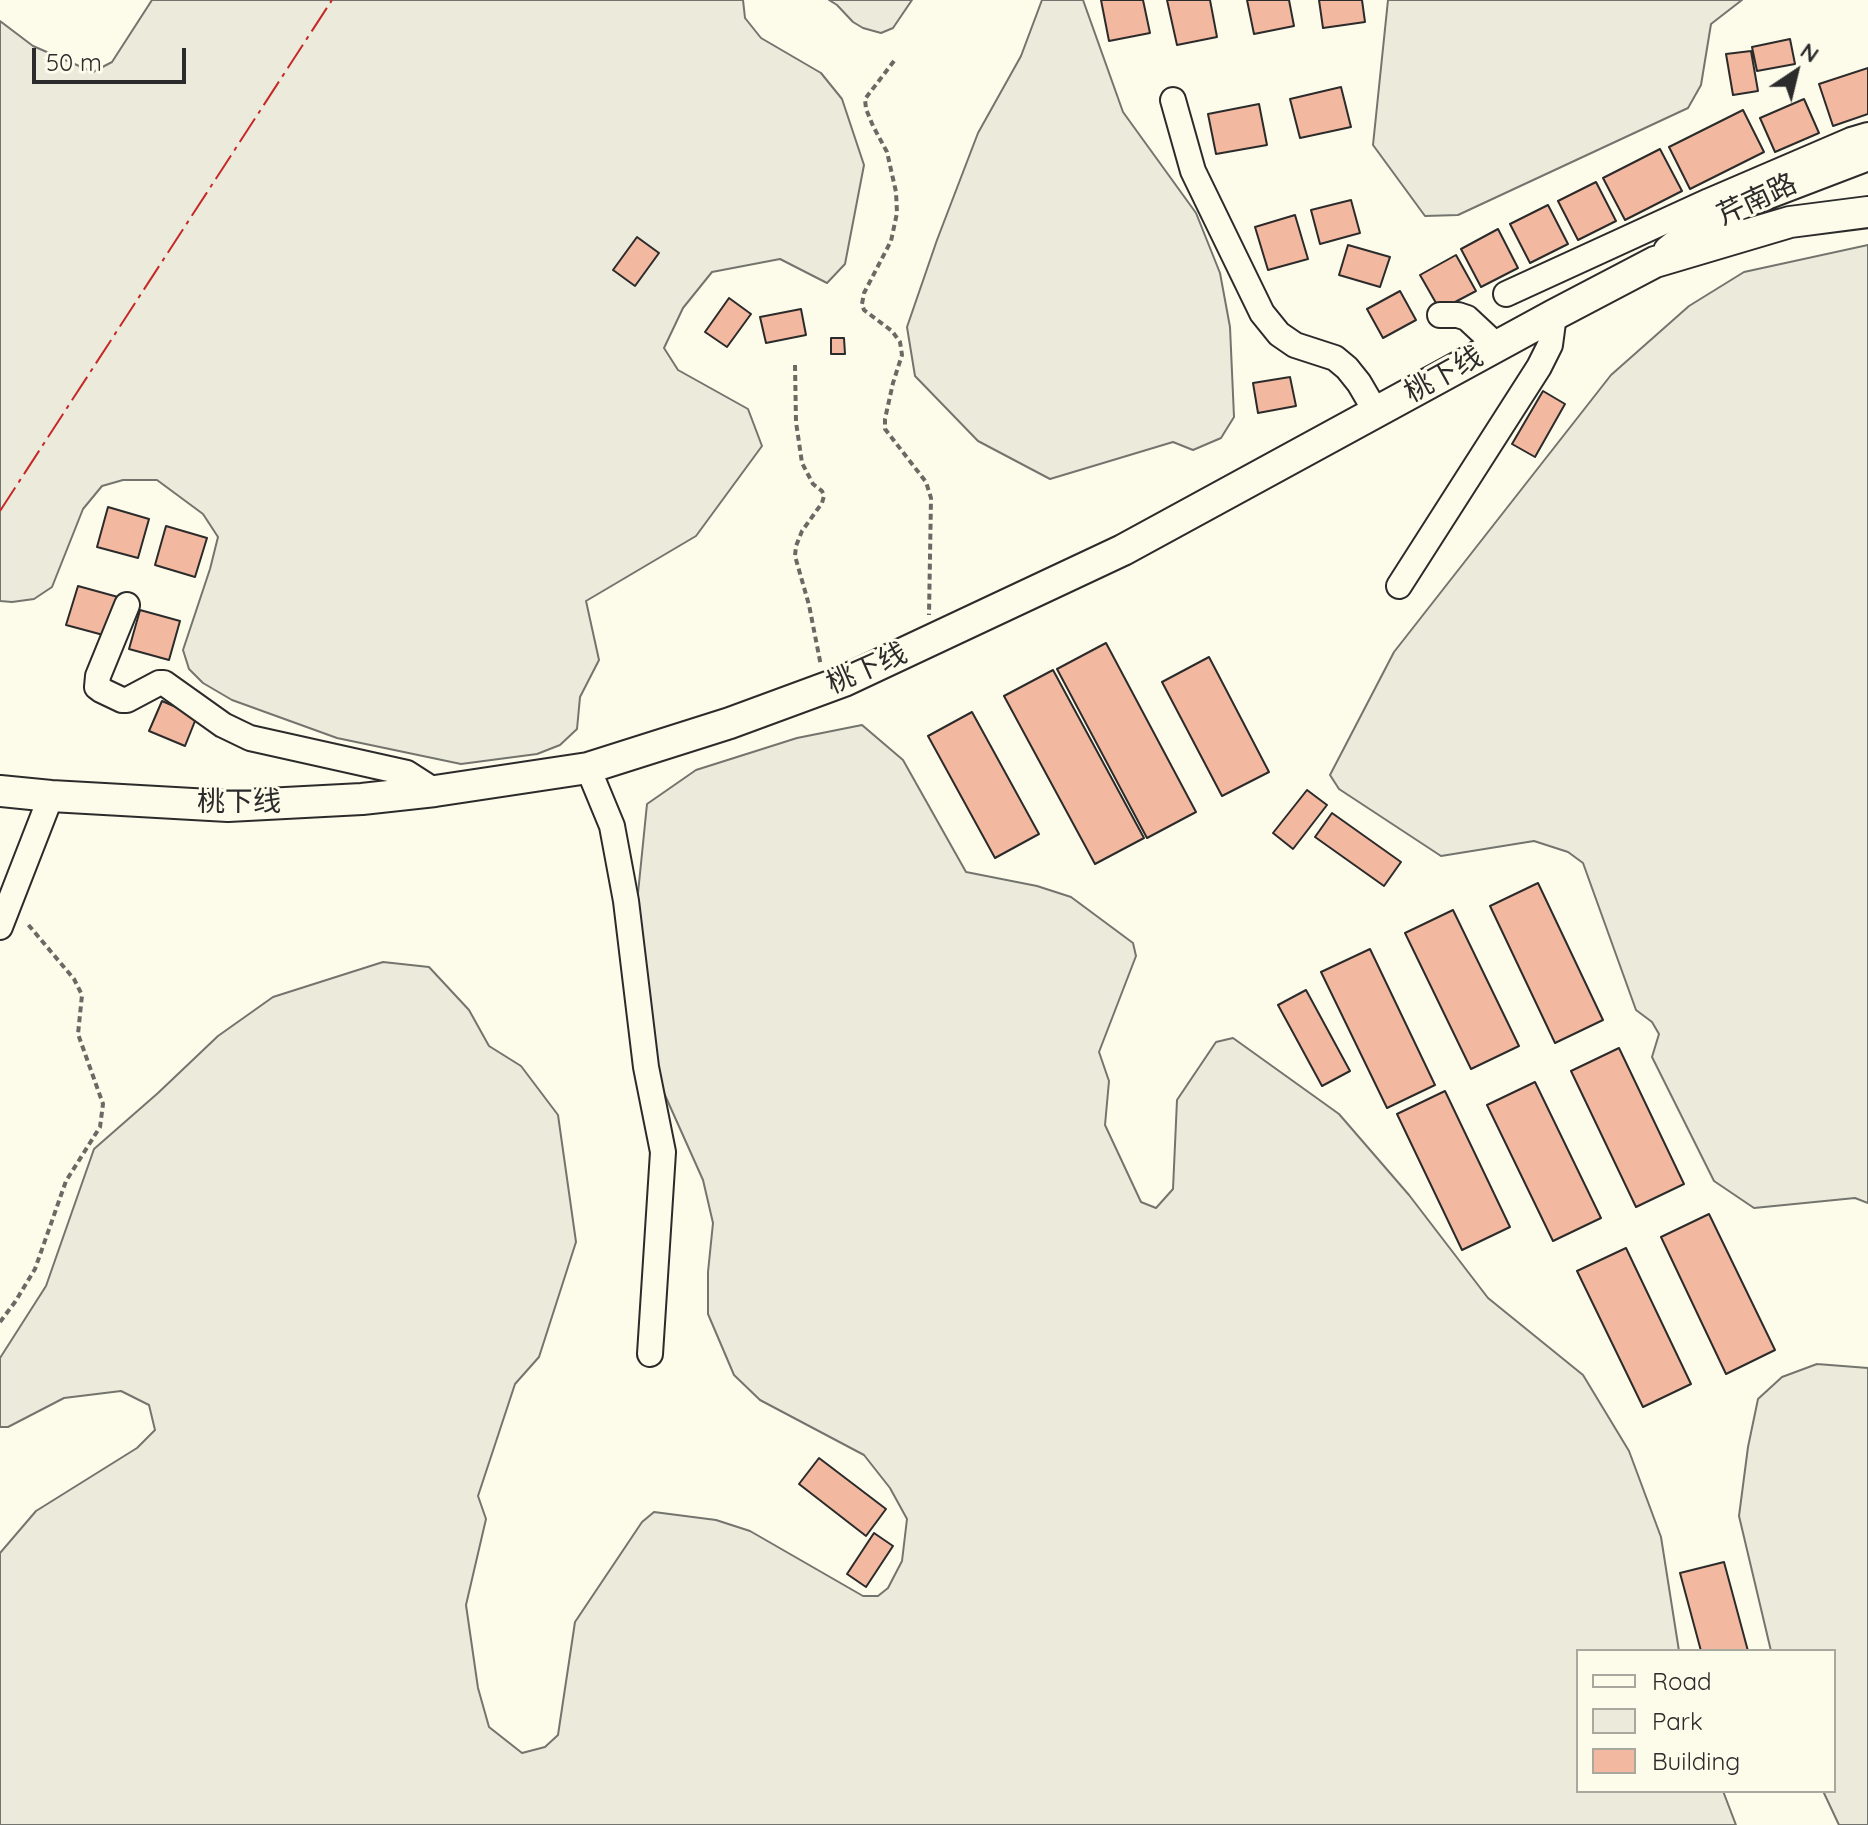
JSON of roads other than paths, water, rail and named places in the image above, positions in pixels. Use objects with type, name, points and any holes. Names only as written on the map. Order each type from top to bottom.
[{"type":"main road","name":"芹南路","points":[[1655,262],[1693,232],[1737,205],[1868,155]]},
{"type":"main road","points":[[1655,262],[1790,222],[1868,212]]},
{"type":"main road","name":"桃下线","points":[[0,791],[228,806],[362,799],[588,768],[730,723],[825,688],[1123,550],[1655,262]]},
{"type":"street","points":[[1173,100],[1193,171],[1262,313],[1279,334],[1295,345],[1335,358],[1347,368],[1376,412]]},
{"type":"street","points":[[1506,294],[1709,201],[1868,135]]},
{"type":"street","points":[[1440,315],[1467,318],[1497,346]]},
{"type":"street","points":[[1399,586],[1539,367],[1550,345],[1554,315]]},
{"type":"street","points":[[127,605],[98,676],[97,687],[101,690],[127,700],[164,683],[223,725],[250,738],[407,773],[435,791]]},
{"type":"street","points":[[588,768],[612,826],[626,901],[646,1067],[663,1152],[650,1354]]},
{"type":"street","points":[[0,927],[51,796]]}]
